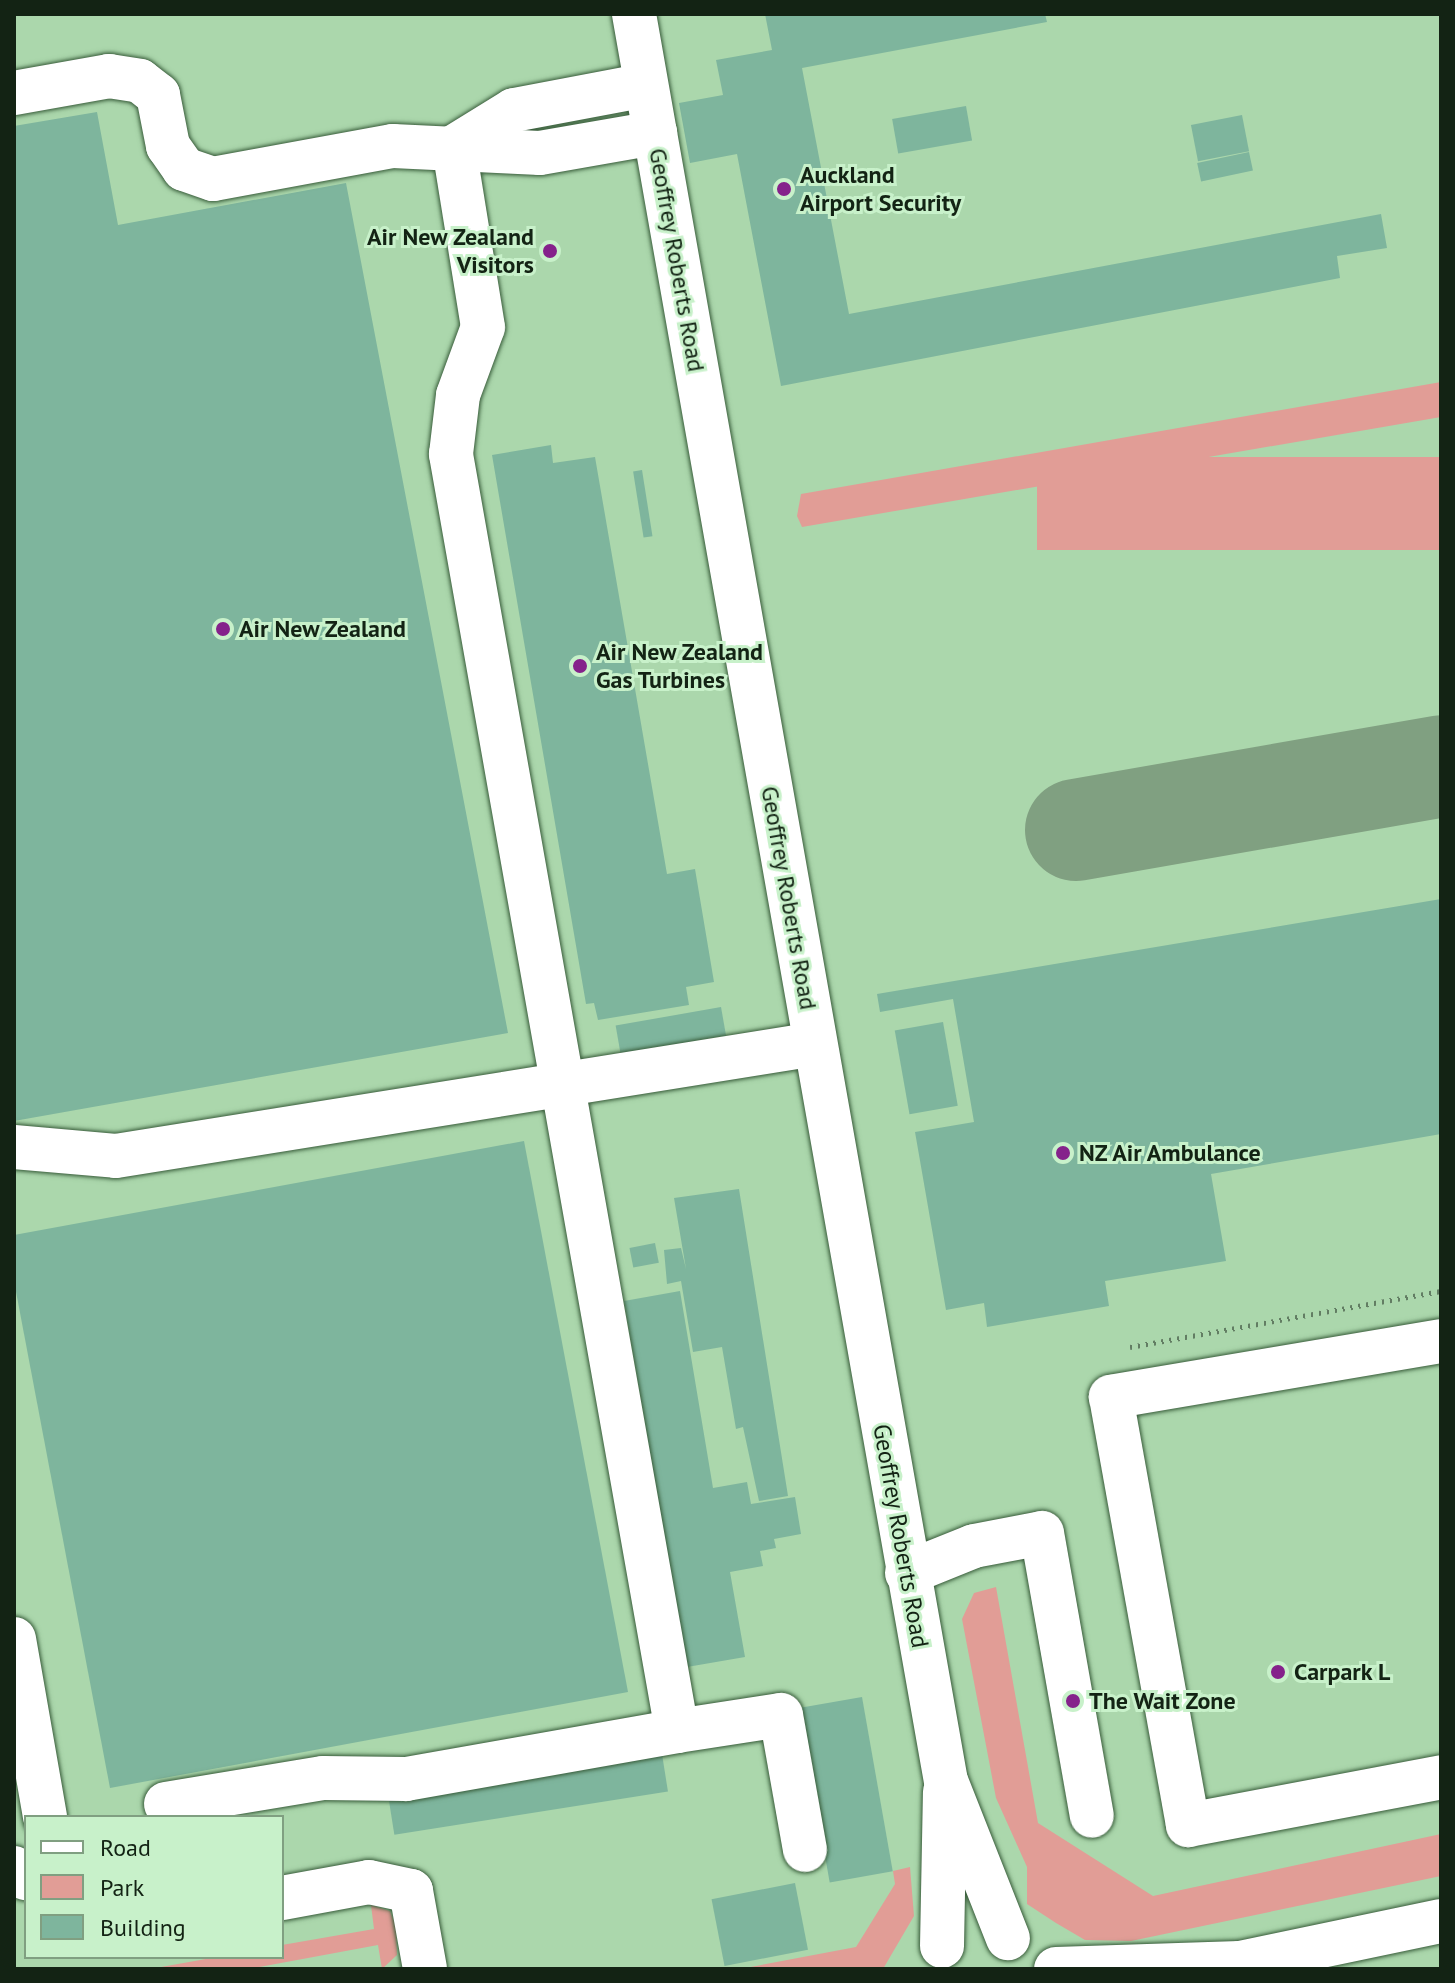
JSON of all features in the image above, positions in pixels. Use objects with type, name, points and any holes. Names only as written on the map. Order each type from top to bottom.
[{"type":"street","name":"Geoffrey Roberts Road","points":[[634,14],[946,1781],[1008,1938]]},
{"type":"street","points":[[14,93],[109,76],[140,81],[158,95],[168,146],[184,169],[213,179],[393,146],[540,153],[655,133]]},
{"type":"street","points":[[454,147],[514,110],[646,85]]},
{"type":"street","points":[[454,147],[483,327],[451,424],[451,454],[566,1084],[677,1731]]},
{"type":"street","points":[[14,1147],[116,1156],[815,1044]]},
{"type":"street","points":[[1441,1341],[1111,1397],[1188,1825],[1441,1777]]},
{"type":"street","points":[[907,1573],[1047,1557],[1092,1816]]},
{"type":"street","points":[[14,1639],[45,1815]]},
{"type":"street","points":[[166,1804],[338,1776],[406,1779],[781,1715],[805,1850]]},
{"type":"street","name":"Geoffrey Roberts Road","points":[[931,1958],[946,1781]]},
{"type":"street","points":[[284,1898],[369,1882],[411,1891],[425,1969]]},
{"type":"street","points":[[931,1958],[987,1934],[1008,1938],[1056,1969],[1234,1966],[1441,1921]]},
{"type":"path","points":[[1130,1347],[1441,1291]]},
{"type":"shaded area","points":[[14,14],[1441,14],[1441,1969],[14,1969]]},
{"type":"green space","points":[[1441,382],[1441,417],[802,527],[797,516],[801,494]]},
{"type":"green space","points":[[1037,457],[1441,457],[1441,550],[1037,550]]},
{"type":"green space","points":[[996,1587],[1038,1823],[1153,1896],[1441,1834],[1441,1876],[1131,1941],[1085,1940],[1056,1923],[1027,1904],[1027,1867],[996,1798],[962,1619],[974,1593]]},
{"type":"green space","points":[[910,1867],[914,1916],[883,1969],[740,1969],[856,1947],[895,1884],[893,1871]]},
{"type":"green space","points":[[371,1905],[390,1911],[396,1926],[397,1955],[382,1969],[378,1945],[248,1969],[150,1969],[206,1959],[284,1959],[284,1945],[374,1929]]},
{"type":"building","name":"Auckland Airport Security","points":[[765,14],[1045,14],[1047,22],[802,68],[849,314],[1381,214],[1387,248],[1337,256],[1340,278],[781,386],[737,154],[690,163],[679,103],[723,95],[716,60],[772,50]]},
{"type":"building","points":[[966,106],[972,140],[898,153],[892,119]]},
{"type":"building","name":"Air New Zealand","points":[[97,112],[118,225],[346,183],[508,1033],[14,1121],[14,126]]},
{"type":"building","points":[[1242,115],[1249,151],[1198,161],[1191,125]]},
{"type":"building","points":[[1249,152],[1253,171],[1201,182],[1197,163]]},
{"type":"building","name":"Air New Zealand Gas Turbines","points":[[551,445],[553,463],[595,457],[667,874],[695,869],[714,982],[686,987],[689,1005],[598,1020],[594,1003],[586,1004],[492,455]]},
{"type":"building","points":[[642,470],[652,536],[644,538],[633,471]]},
{"type":"building","points":[[1441,899],[1441,1134],[1211,1174],[1226,1261],[1105,1281],[1109,1306],[987,1327],[984,1303],[946,1310],[915,1132],[974,1122],[953,999],[880,1012],[877,994]]},
{"type":"building","points":[[721,1007],[726,1036],[621,1054],[616,1026]]},
{"type":"building","points":[[943,1022],[958,1106],[910,1114],[895,1031]]},
{"type":"building","points":[[524,1141],[628,1692],[110,1788],[14,1281],[14,1235]]},
{"type":"building","points":[[739,1189],[788,1496],[759,1501],[743,1427],[736,1429],[722,1347],[693,1352],[681,1281],[667,1284],[664,1250],[681,1248],[686,1269],[674,1198]]},
{"type":"building","points":[[655,1243],[659,1263],[633,1268],[629,1248]]},
{"type":"building","points":[[680,1291],[713,1488],[747,1482],[751,1504],[795,1497],[801,1534],[774,1539],[776,1548],[760,1551],[763,1566],[730,1572],[745,1657],[687,1667],[624,1301]]},
{"type":"building","points":[[862,1697],[893,1871],[830,1882],[799,1708]]},
{"type":"building","points":[[662,1754],[668,1792],[394,1835],[388,1797]]},
{"type":"building","points":[[795,1883],[808,1950],[725,1966],[712,1899]]},
{"type":"taxiway","points":[[1076,830],[1441,766]]},
{"type":"place","name":"Auckland Airport Security","points":[[784,189]]},
{"type":"place","name":"Air New Zealand Visitors","points":[[550,251]]},
{"type":"place","name":"Air New Zealand","points":[[223,629]]},
{"type":"place","name":"Air New Zealand Gas Turbines","points":[[580,666]]},
{"type":"place","name":"NZ Air Ambulance","points":[[1063,1153]]},
{"type":"place","name":"Carpark L","points":[[1278,1672]]},
{"type":"place","name":"The Wait Zone","points":[[1073,1701]]}]
